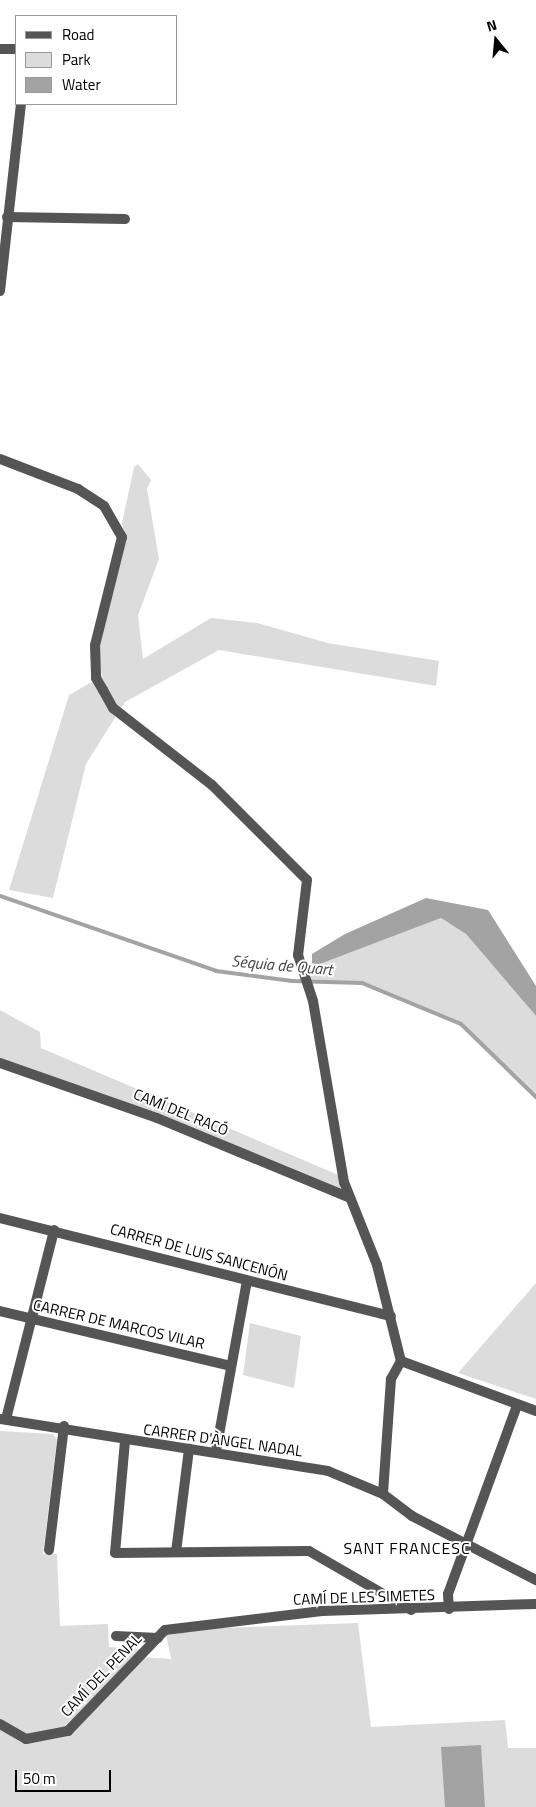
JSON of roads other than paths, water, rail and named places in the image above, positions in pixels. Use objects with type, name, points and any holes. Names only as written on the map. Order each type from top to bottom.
[{"type":"street","points":[[0,49],[15,49]]},
{"type":"street","points":[[0,291],[7,217],[22,105]]},
{"type":"street","points":[[7,217],[125,219]]},
{"type":"street","points":[[0,459],[78,489],[104,506],[116,523],[122,537],[120,557],[97,630],[96,678],[113,708],[212,785],[307,880],[298,956],[313,1001],[348,1197],[377,1264],[401,1361],[391,1379],[383,1494]]},
{"type":"street","name":"CAMÍ DEL RACÓ","points":[[0,1063],[157,1118],[348,1197]]},
{"type":"street","name":"CARRER DE LUIS SANCENÓN","points":[[0,1218],[391,1316]]},
{"type":"street","points":[[3,1419],[32,1319],[54,1230]]},
{"type":"street","points":[[216,1451],[247,1281]]},
{"type":"street","name":"CARRER DE MARCOS VILAR","points":[[0,1311],[231,1366]]},
{"type":"street","points":[[401,1361],[536,1411]]},
{"type":"street","points":[[449,1609],[448,1594],[468,1545],[517,1405]]},
{"type":"street","name":"CARRER D'ÀNGEL NADAL","points":[[3,1419],[64,1426],[125,1441],[216,1451],[328,1472],[383,1494],[468,1545],[536,1580]]},
{"type":"street","points":[[49,1550],[64,1426]]},
{"type":"street","points":[[125,1441],[115,1554],[309,1551],[411,1610]]},
{"type":"street","points":[[176,1552],[189,1449]]},
{"type":"street","name":"CAMÍ DE LES SIMETES","points":[[165,1630],[322,1611],[449,1609],[536,1604]]},
{"type":"street","name":"CAMÍ DEL PENAL","points":[[0,1724],[26,1739],[68,1731],[165,1630]]},
{"type":"street","points":[[116,1636],[158,1638]]},
{"type":"water","points":[[426,898],[488,910],[536,986],[536,1016],[466,934],[441,918],[312,967],[312,954],[345,934]]},
{"type":"water","points":[[481,1745],[485,1807],[445,1807],[441,1747]]},
{"type":"waterway","name":"Séquia de Quart","points":[[0,896],[216,971],[292,981],[362,983],[461,1024],[536,1097]]},
{"type":"district","name":"SANT FRANCESC","points":[[407,1548]]}]
